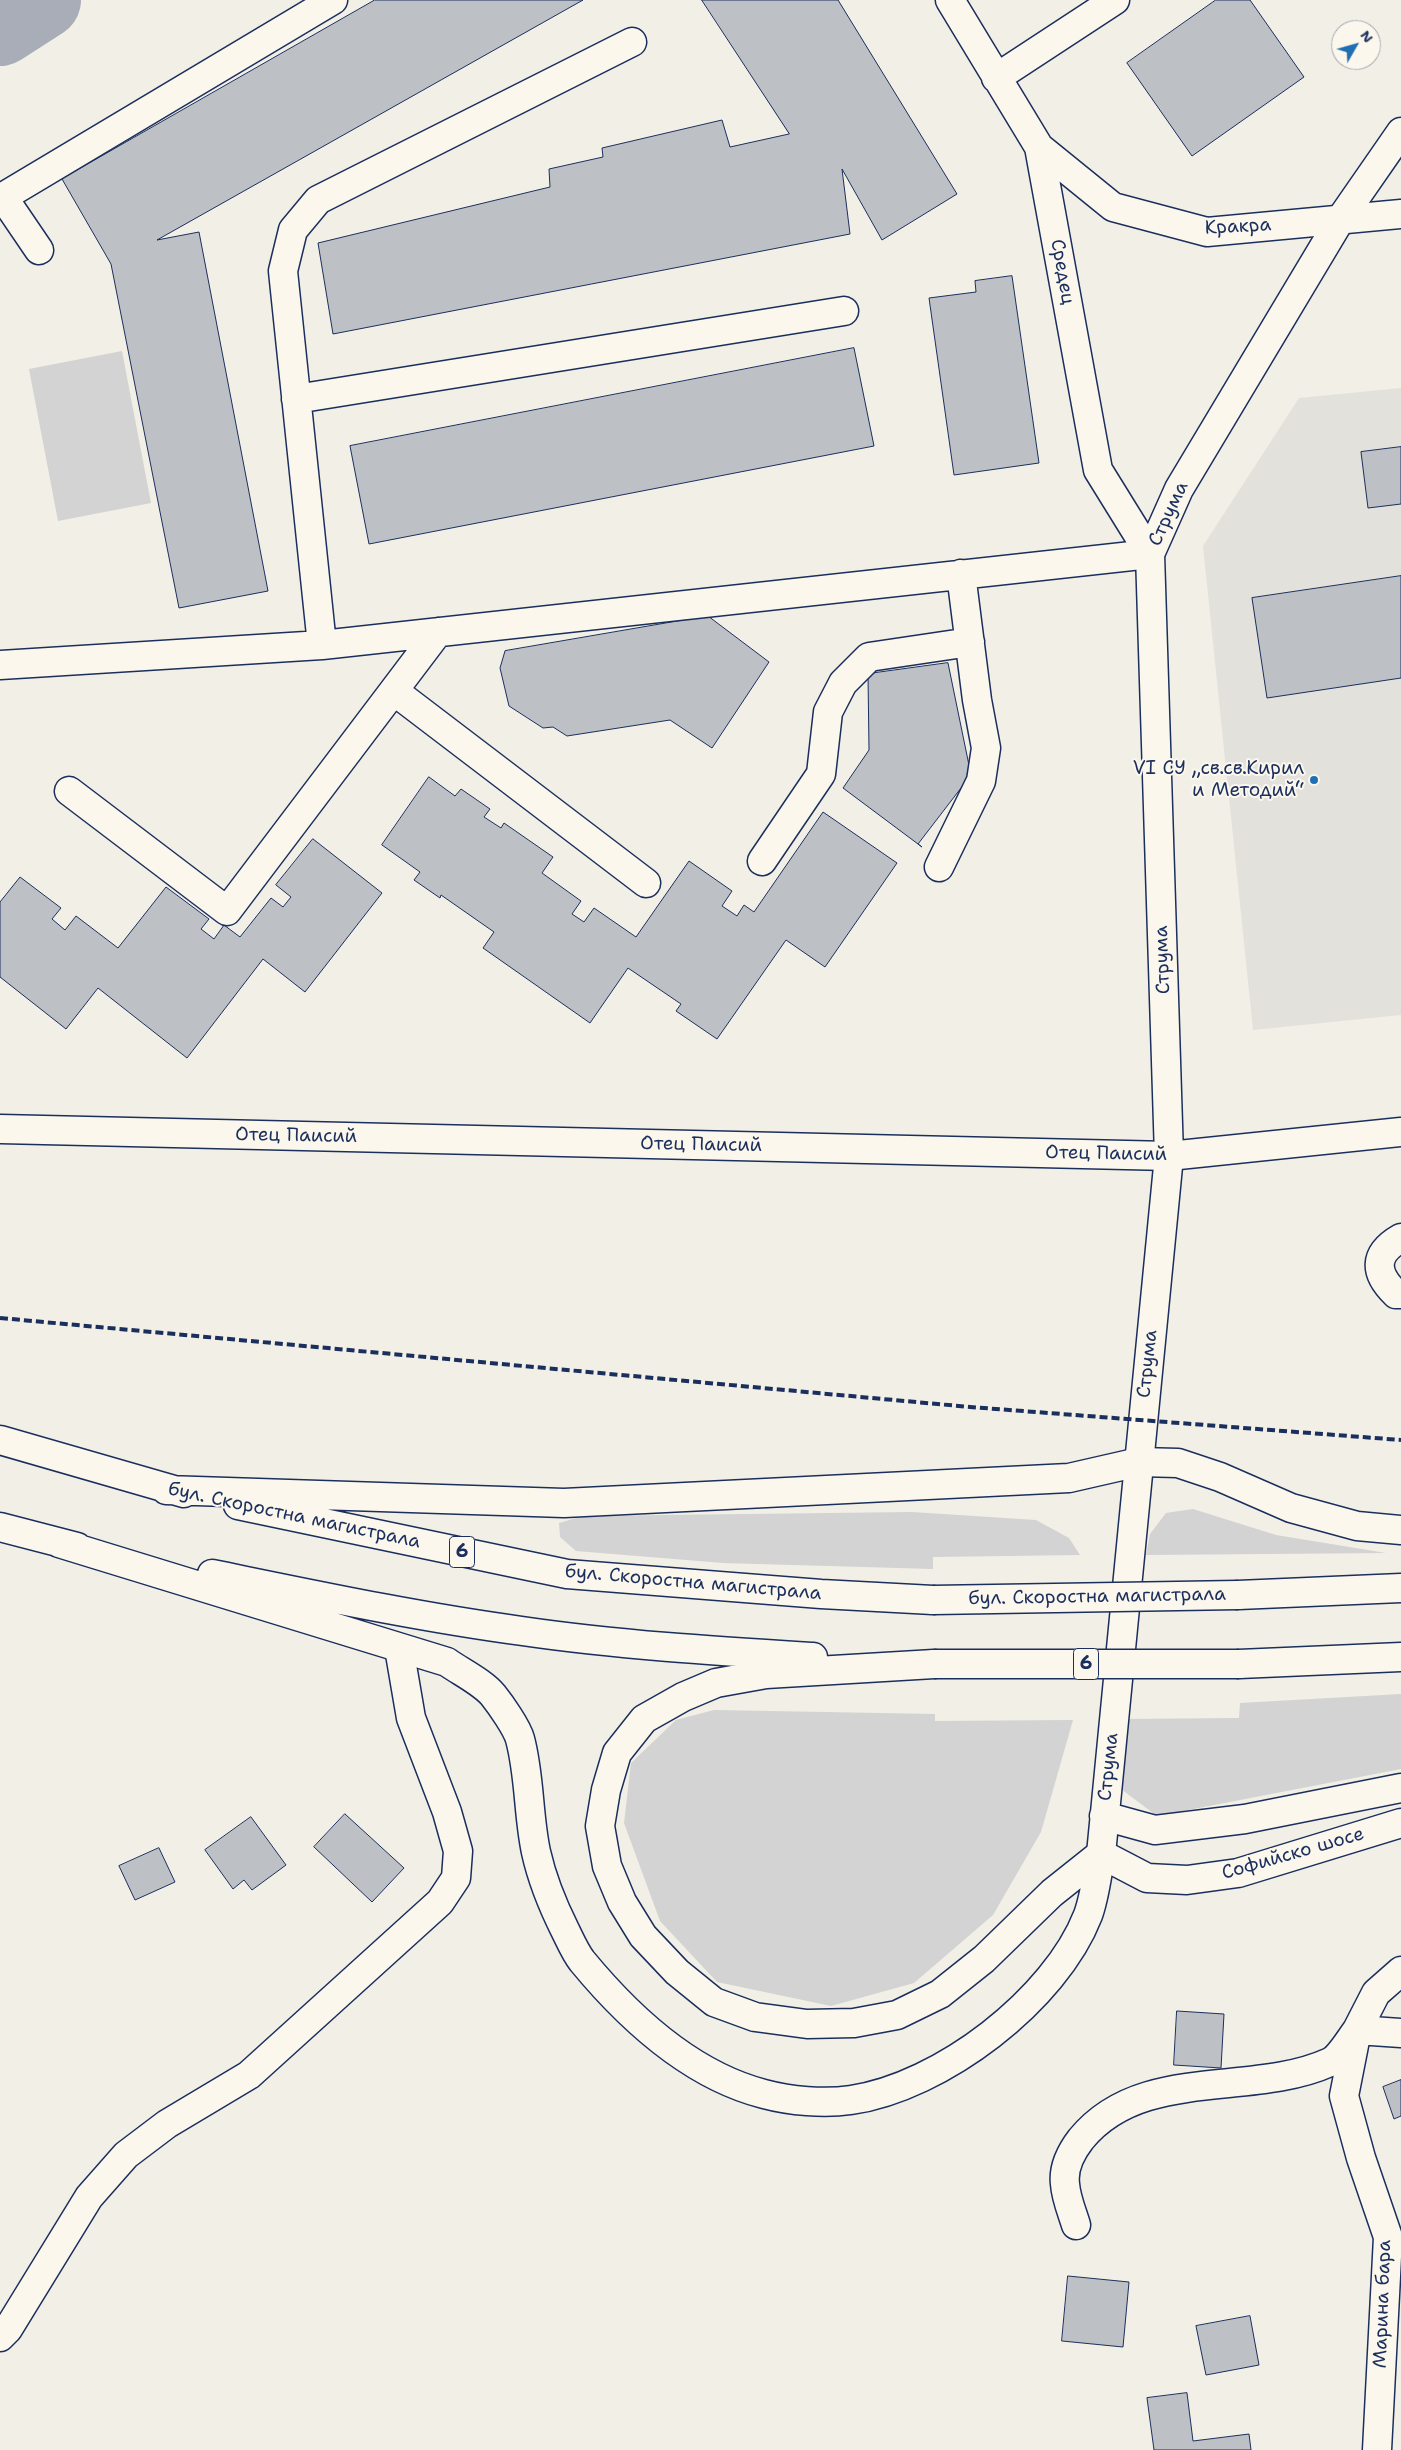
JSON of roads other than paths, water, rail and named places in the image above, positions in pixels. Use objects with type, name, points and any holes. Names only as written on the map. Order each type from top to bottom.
[{"type":"main road","points":[[39,250],[3,197],[333,0]]},
{"type":"main road","name":"Средец","points":[[950,0],[1040,147],[1098,470],[1150,554]]},
{"type":"main road","points":[[1052,41],[1086,0]]},
{"type":"main road","points":[[996,78],[1114,0]]},
{"type":"main road","points":[[322,645],[282,271],[292,230],[318,200],[632,42]]},
{"type":"main road","name":"Струма","points":[[59,1543],[447,1662],[492,1693],[520,1737],[536,1852],[554,1908],[580,1958],[618,2002],[670,2047],[718,2077],[764,2094],[809,2100],[851,2100],[899,2087],[949,2064],[998,2030],[1040,1989],[1069,1952],[1088,1914],[1101,1854],[1169,1156],[1150,554],[1179,489],[1340,220],[1401,132]]},
{"type":"main road","name":"Кракра","points":[[1040,147],[1113,207],[1207,232],[1401,214]]},
{"type":"main road","points":[[296,399],[844,311]]},
{"type":"main road","points":[[0,665],[322,645],[1150,554]]},
{"type":"main road","points":[[939,866],[981,781],[986,748],[961,574]]},
{"type":"main road","points":[[69,791],[227,911],[438,632]]},
{"type":"main road","points":[[762,861],[821,774],[828,712],[843,683],[869,657],[970,642]]},
{"type":"main road","points":[[394,691],[646,882]]},
{"type":"main road","name":"Отец Паисий","points":[[0,1129],[1169,1156],[1401,1132]]},
{"type":"main road","points":[[1401,1238],[1390,1244],[1381,1254],[1379,1273],[1386,1285],[1396,1294],[1401,1294]]},
{"type":"main road","name":"бул. Скоростна магистрала","points":[[0,1440],[166,1490],[566,1574],[820,1594],[934,1600],[1238,1595],[1401,1588]]},
{"type":"main road","points":[[166,1490],[564,1503],[1069,1478],[1139,1462],[1178,1463],[1220,1477],[1291,1508],[1357,1526],[1401,1530]]},
{"type":"main road","name":"6","points":[[0,1527],[59,1543],[376,1607],[522,1631],[685,1649],[934,1664],[1239,1664],[1401,1657]]},
{"type":"main road","points":[[0,2337],[8,2329],[89,2197],[126,2155],[167,2124],[249,2075],[440,1902],[456,1878],[458,1852],[447,1812],[411,1718],[399,1648]]},
{"type":"main road","points":[[934,1664],[766,1674],[716,1683],[683,1697],[644,1719],[617,1753],[606,1790],[600,1826],[607,1866],[622,1902],[643,1936],[677,1972],[714,2002],[755,2017],[806,2024],[854,2023],[897,2015],[940,1994],[984,1959],[1052,1892],[1101,1854]]},
{"type":"main road","name":"Софийско шосе","points":[[1104,1816],[1156,1830],[1245,1819],[1401,1788]]},
{"type":"main road","name":"Софийско шосе","points":[[1101,1854],[1147,1878],[1187,1880],[1238,1873],[1401,1823]]},
{"type":"main road","name":"Марина бара","points":[[1377,2450],[1388,2237],[1361,2158],[1344,2096],[1357,2030],[1376,1993],[1401,1971]]},
{"type":"main road","points":[[1076,2225],[1064,2183],[1070,2153],[1095,2123],[1134,2100],[1177,2089],[1283,2077],[1332,2061],[1357,2030],[1401,2033]]},
{"type":"waterway","name":"Струма","points":[[0,27],[42,0]]},
{"type":"railway","points":[[0,1318],[970,1407],[1401,1440]]},
{"type":"place","name":"VI СУ „св.св.Кирил и Методий“","points":[[1314,780]]}]
